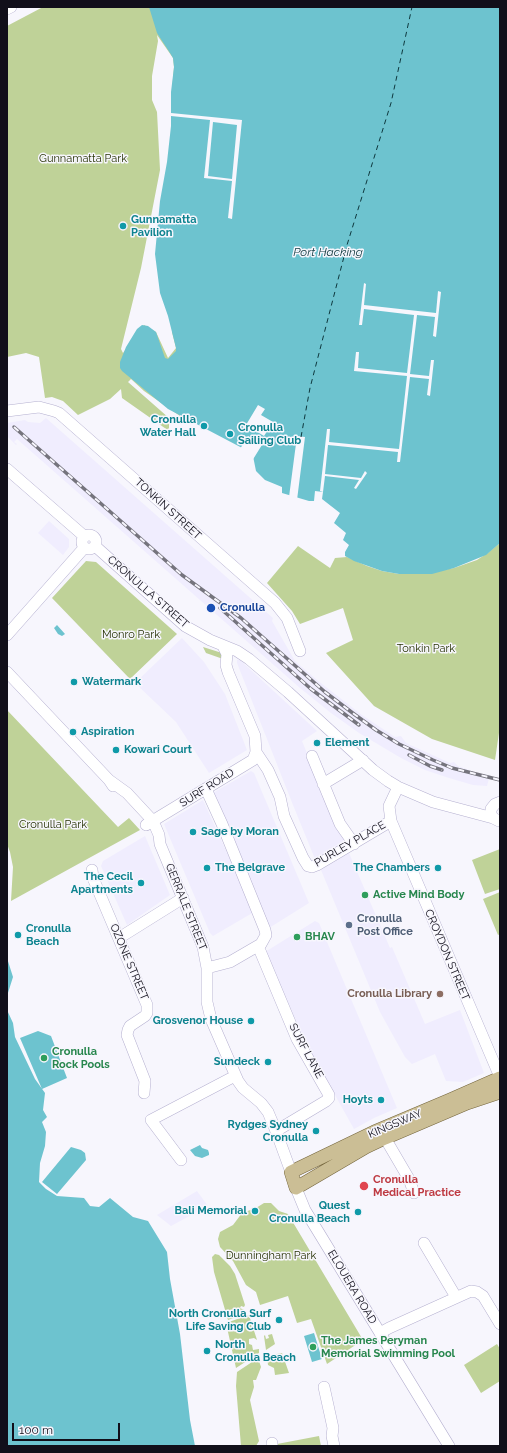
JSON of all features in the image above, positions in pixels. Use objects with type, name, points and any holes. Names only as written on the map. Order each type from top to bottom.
[{"type":"main road","points":[[467,1103],[492,1087],[500,1077]]},
{"type":"main road","name":"KINGSWAY","points":[[291,1172],[374,1132],[500,1077]]},
{"type":"main road","name":"KINGSWAY","points":[[296,1188],[328,1171],[366,1147],[385,1138],[467,1103],[497,1096]]},
{"type":"main road","points":[[315,1161],[312,1167],[315,1172],[328,1171]]},
{"type":"main road","name":"GERRALE STREET","points":[[291,1172],[296,1188]]},
{"type":"street","points":[[7,9],[11,7]]},
{"type":"street","name":"TONKIN STREET","points":[[7,411],[39,407],[59,413],[275,603],[287,618],[300,651]]},
{"type":"street","points":[[7,469],[84,536],[81,542],[90,547],[8,632]]},
{"type":"street","name":"CRONULLA STREET","points":[[90,547],[185,626],[223,646]]},
{"type":"street","points":[[223,646],[227,654],[226,665],[228,672],[255,736],[256,752]]},
{"type":"street","points":[[223,646],[237,651],[249,659],[363,760],[393,784],[432,802],[476,813],[496,813]]},
{"type":"street","name":"GERRALE STREET","points":[[7,672],[109,780],[127,793],[159,835],[160,844],[203,947],[207,968],[206,990],[208,1010],[235,1076],[243,1088],[265,1108],[276,1131],[291,1172]]},
{"type":"street","name":"SURF ROAD","points":[[150,823],[252,760],[256,752]]},
{"type":"street","name":"PURLEY PLACE","points":[[256,752],[268,770],[280,797],[284,816],[308,866],[317,866],[391,821]]},
{"type":"street","points":[[312,756],[340,824],[354,844]]},
{"type":"street","points":[[323,784],[363,760]]},
{"type":"street","name":"CROYDON STREET","points":[[393,784],[389,806],[391,821],[500,1077]]},
{"type":"street","points":[[206,789],[222,824],[265,930],[263,942],[258,946],[230,962],[207,968]]},
{"type":"street","name":"OZONE STREET","points":[[92,870],[93,878],[147,1005],[147,1013],[130,1026],[127,1035],[145,1080],[144,1093]]},
{"type":"street","points":[[119,938],[183,898]]},
{"type":"street","name":"SURF LANE","points":[[258,946],[297,1039],[329,1095],[329,1098],[326,1101],[276,1131]]},
{"type":"street","points":[[181,1160],[151,1120],[235,1076]]},
{"type":"street","points":[[385,1138],[409,1179],[414,1193]]},
{"type":"street","name":"ELOUERA ROAD","points":[[296,1188],[305,1210],[449,1446]]},
{"type":"street","points":[[424,1243],[456,1297]]},
{"type":"street","points":[[380,1333],[471,1291],[480,1293],[485,1298],[500,1324]]},
{"type":"street","points":[[324,1386],[333,1428],[332,1436],[334,1446]]},
{"type":"shaded area","points":[[46,418],[273,618],[272,621],[295,661],[317,680],[362,715],[395,737],[401,736],[406,743],[450,763],[454,762],[458,766],[480,774],[490,775],[487,786],[473,785],[449,778],[425,770],[401,758],[359,733],[300,688],[17,439],[14,442],[17,444],[16,445],[7,436],[7,423],[25,420],[28,422],[40,423]]},
{"type":"shaded area","points":[[49,521],[69,539],[69,547],[63,555],[38,533]]},
{"type":"shaded area","points":[[182,638],[204,662],[225,694],[247,750],[209,773],[176,722],[136,684],[136,682]]},
{"type":"shaded area","points":[[237,660],[240,660],[317,731],[302,741],[337,827],[345,840],[315,859],[237,663]]},
{"type":"shaded area","points":[[251,771],[254,773],[309,903],[269,928],[211,794]]},
{"type":"shaded area","points":[[203,800],[254,912],[213,936],[210,933],[164,824]]},
{"type":"shaded area","points":[[145,836],[170,895],[127,925],[101,866],[103,861]]},
{"type":"shaded area","points":[[349,853],[425,1024],[460,1010],[484,1073],[463,1082],[446,1081],[435,1054],[412,1064],[405,1057],[380,1012],[321,870]]},
{"type":"shaded area","points":[[315,921],[319,923],[397,1108],[354,1129],[308,1047],[265,952]]},
{"type":"shaded area","points":[[197,1191],[208,1206],[171,1226],[157,1215]]},
{"type":"green space","name":"Gunnamatta Park","points":[[43,7],[205,7],[171,102],[174,67],[173,58],[157,35],[158,41],[152,76],[152,100],[157,112],[160,170],[141,268],[121,349],[123,353],[144,325],[156,332],[168,358],[176,348],[172,332],[185,332],[180,416],[144,391],[131,379],[128,382],[169,418],[169,431],[122,398],[121,389],[110,399],[78,415],[63,401],[52,397],[45,398],[39,357],[26,353],[7,357],[7,26]]},
{"type":"green space","name":"Tonkin Park","points":[[500,543],[500,726],[495,760],[432,739],[374,706],[326,653],[353,640],[343,608],[300,624],[292,611],[267,583],[298,546],[330,568],[335,558],[347,557],[382,571],[399,574],[421,574],[454,568],[477,560]]},
{"type":"green space","name":"Monro Park","points":[[86,561],[96,562],[177,634],[130,679],[52,598]]},
{"type":"green space","points":[[203,647],[222,653],[223,659],[206,653]]},
{"type":"green space","name":"Cronulla Park","points":[[7,710],[118,827],[129,818],[140,830],[11,901],[13,867],[7,844]]},
{"type":"green space","points":[[500,849],[500,889],[485,894],[472,860]]},
{"type":"green space","points":[[500,892],[500,934],[498,935],[483,899]]},
{"type":"green space","name":"Dunningham Park","points":[[264,1203],[271,1203],[279,1211],[288,1214],[363,1340],[327,1364],[311,1319],[297,1323],[288,1296],[260,1305],[256,1292],[246,1285],[233,1261],[220,1247],[218,1239],[220,1232],[233,1225],[242,1213],[256,1208]]},
{"type":"green space","points":[[215,1254],[219,1255],[230,1266],[235,1274],[245,1305],[244,1307],[241,1306],[240,1308],[244,1310],[242,1315],[228,1320],[214,1272],[212,1257]]},
{"type":"green space","points":[[249,1315],[257,1340],[254,1338],[249,1339],[249,1344],[252,1345],[253,1350],[259,1349],[259,1353],[236,1368],[226,1323]]},
{"type":"green space","points":[[272,1334],[275,1344],[266,1350],[264,1336],[265,1335],[266,1339],[269,1338],[268,1335]]},
{"type":"green space","points":[[497,1344],[500,1349],[500,1381],[481,1393],[464,1365]]},
{"type":"green space","points":[[282,1353],[289,1373],[275,1375],[274,1368],[268,1365],[267,1356]]},
{"type":"green space","points":[[258,1358],[261,1367],[256,1380],[253,1380],[254,1387],[250,1400],[259,1441],[256,1446],[241,1446],[236,1386],[237,1372]]},
{"type":"green space","points":[[319,1436],[321,1446],[277,1446],[277,1444]]},
{"type":"water","name":"Port Hacking","points":[[149,7],[500,7],[500,543],[486,555],[454,568],[432,574],[399,574],[382,571],[354,561],[345,556],[345,552],[349,545],[343,540],[346,533],[334,523],[340,513],[322,499],[323,492],[315,491],[314,501],[309,501],[282,493],[282,487],[265,480],[256,471],[253,456],[246,450],[168,409],[120,368],[120,362],[126,347],[137,329],[142,325],[148,326],[156,332],[165,358],[168,359],[176,351],[168,316],[160,293],[155,254],[160,201],[167,162],[171,126],[171,92],[174,67],[173,58],[157,33]]},
{"type":"water","points":[[57,625],[65,634],[62,636],[58,634],[54,628]]},
{"type":"water","points":[[7,958],[13,977],[7,996]]},
{"type":"water","points":[[7,1010],[13,1023],[15,1037],[35,1079],[45,1093],[43,1110],[47,1117],[42,1122],[46,1132],[45,1146],[40,1163],[39,1182],[46,1189],[57,1196],[84,1198],[90,1206],[99,1207],[110,1198],[133,1217],[148,1221],[167,1252],[170,1279],[180,1334],[190,1420],[195,1446],[7,1446]]},
{"type":"water","name":"Cronulla Rock Pools","points":[[38,1031],[51,1036],[67,1078],[42,1089],[20,1038]]},
{"type":"water","points":[[200,1145],[202,1148],[208,1150],[209,1155],[202,1158],[195,1156],[190,1150]]},
{"type":"water","points":[[71,1147],[85,1153],[86,1160],[57,1194],[42,1182]]},
{"type":"water","name":"The James Peryman Memorial Swimming Pool","points":[[314,1333],[322,1359],[312,1362],[304,1336]]},
{"type":"pier","points":[[171,113],[242,120],[232,219],[228,218],[232,181],[204,178],[210,120],[171,116]],"holes":[[[213,122],[237,125],[232,179],[208,176]]]},
{"type":"pier","points":[[364,283],[366,284],[364,305],[436,313],[438,291],[441,292],[436,337],[433,336],[435,317],[417,315],[410,374],[429,376],[431,360],[434,360],[430,396],[427,395],[429,379],[410,377],[400,462],[397,462],[398,452],[328,445],[325,474],[361,478],[365,471],[367,473],[356,489],[354,488],[359,480],[325,476],[323,492],[320,491],[327,429],[330,429],[329,442],[399,449],[407,376],[354,371],[356,352],[359,352],[358,368],[407,373],[414,315],[364,309],[362,325],[359,325]]},
{"type":"pier","points":[[258,405],[265,409],[261,415],[273,422],[264,436],[246,425]]},
{"type":"pier","points":[[248,436],[257,442],[261,437],[265,440],[252,461],[250,455],[240,449]]},
{"type":"pier","points":[[297,436],[305,437],[297,500],[289,497]]},
{"type":"ferry route","points":[[301,437],[310,388],[347,245],[391,103],[412,7]]},
{"type":"railway","points":[[14,427],[182,575],[241,618],[325,692],[376,730],[399,744],[452,768],[500,780]]},
{"type":"railway","points":[[220,608],[311,689],[359,725]]},
{"type":"railway","points":[[409,755],[430,766],[442,770]]},
{"type":"place","name":"Gunnamatta Pavilion","points":[[123,226]]},
{"type":"place","name":"Cronulla Water Hall","points":[[204,426]]},
{"type":"place","name":"Cronulla Sailing Club","points":[[230,434]]},
{"type":"place","name":"Cronulla","points":[[211,608]]},
{"type":"place","name":"Watermark","points":[[74,682]]},
{"type":"place","name":"Aspiration","points":[[73,732]]},
{"type":"place","name":"Element","points":[[317,743]]},
{"type":"place","name":"Kowari Court","points":[[116,750]]},
{"type":"place","name":"Sage by Moran","points":[[193,832]]},
{"type":"place","name":"The Belgrave","points":[[207,868]]},
{"type":"place","name":"The Chambers","points":[[438,868]]},
{"type":"place","name":"The Cecil Apartments","points":[[141,883]]},
{"type":"place","name":"Active Mind Body","points":[[365,895]]},
{"type":"place","name":"Cronulla Post Office","points":[[349,925]]},
{"type":"place","name":"Cronulla Beach","points":[[18,935]]},
{"type":"place","name":"BHAV","points":[[297,937]]},
{"type":"place","name":"Cronulla Library","points":[[440,994]]},
{"type":"place","name":"Grosvenor House","points":[[251,1021]]},
{"type":"place","name":"Cronulla Rock Pools","points":[[44,1058]]},
{"type":"place","name":"Sundeck","points":[[268,1062]]},
{"type":"place","name":"Hoyts","points":[[381,1100]]},
{"type":"place","name":"Rydges Sydney Cronulla","points":[[316,1131]]},
{"type":"place","name":"Cronulla Medical Practice","points":[[364,1186]]},
{"type":"place","name":"Bali Memorial","points":[[255,1211]]},
{"type":"place","name":"Quest Cronulla Beach","points":[[358,1212]]},
{"type":"place","name":"North Cronulla Surf Life Saving Club","points":[[279,1320]]},
{"type":"place","name":"The James Peryman Memorial Swimming Pool","points":[[313,1347]]},
{"type":"place","name":"North Cronulla Beach","points":[[207,1351]]}]
